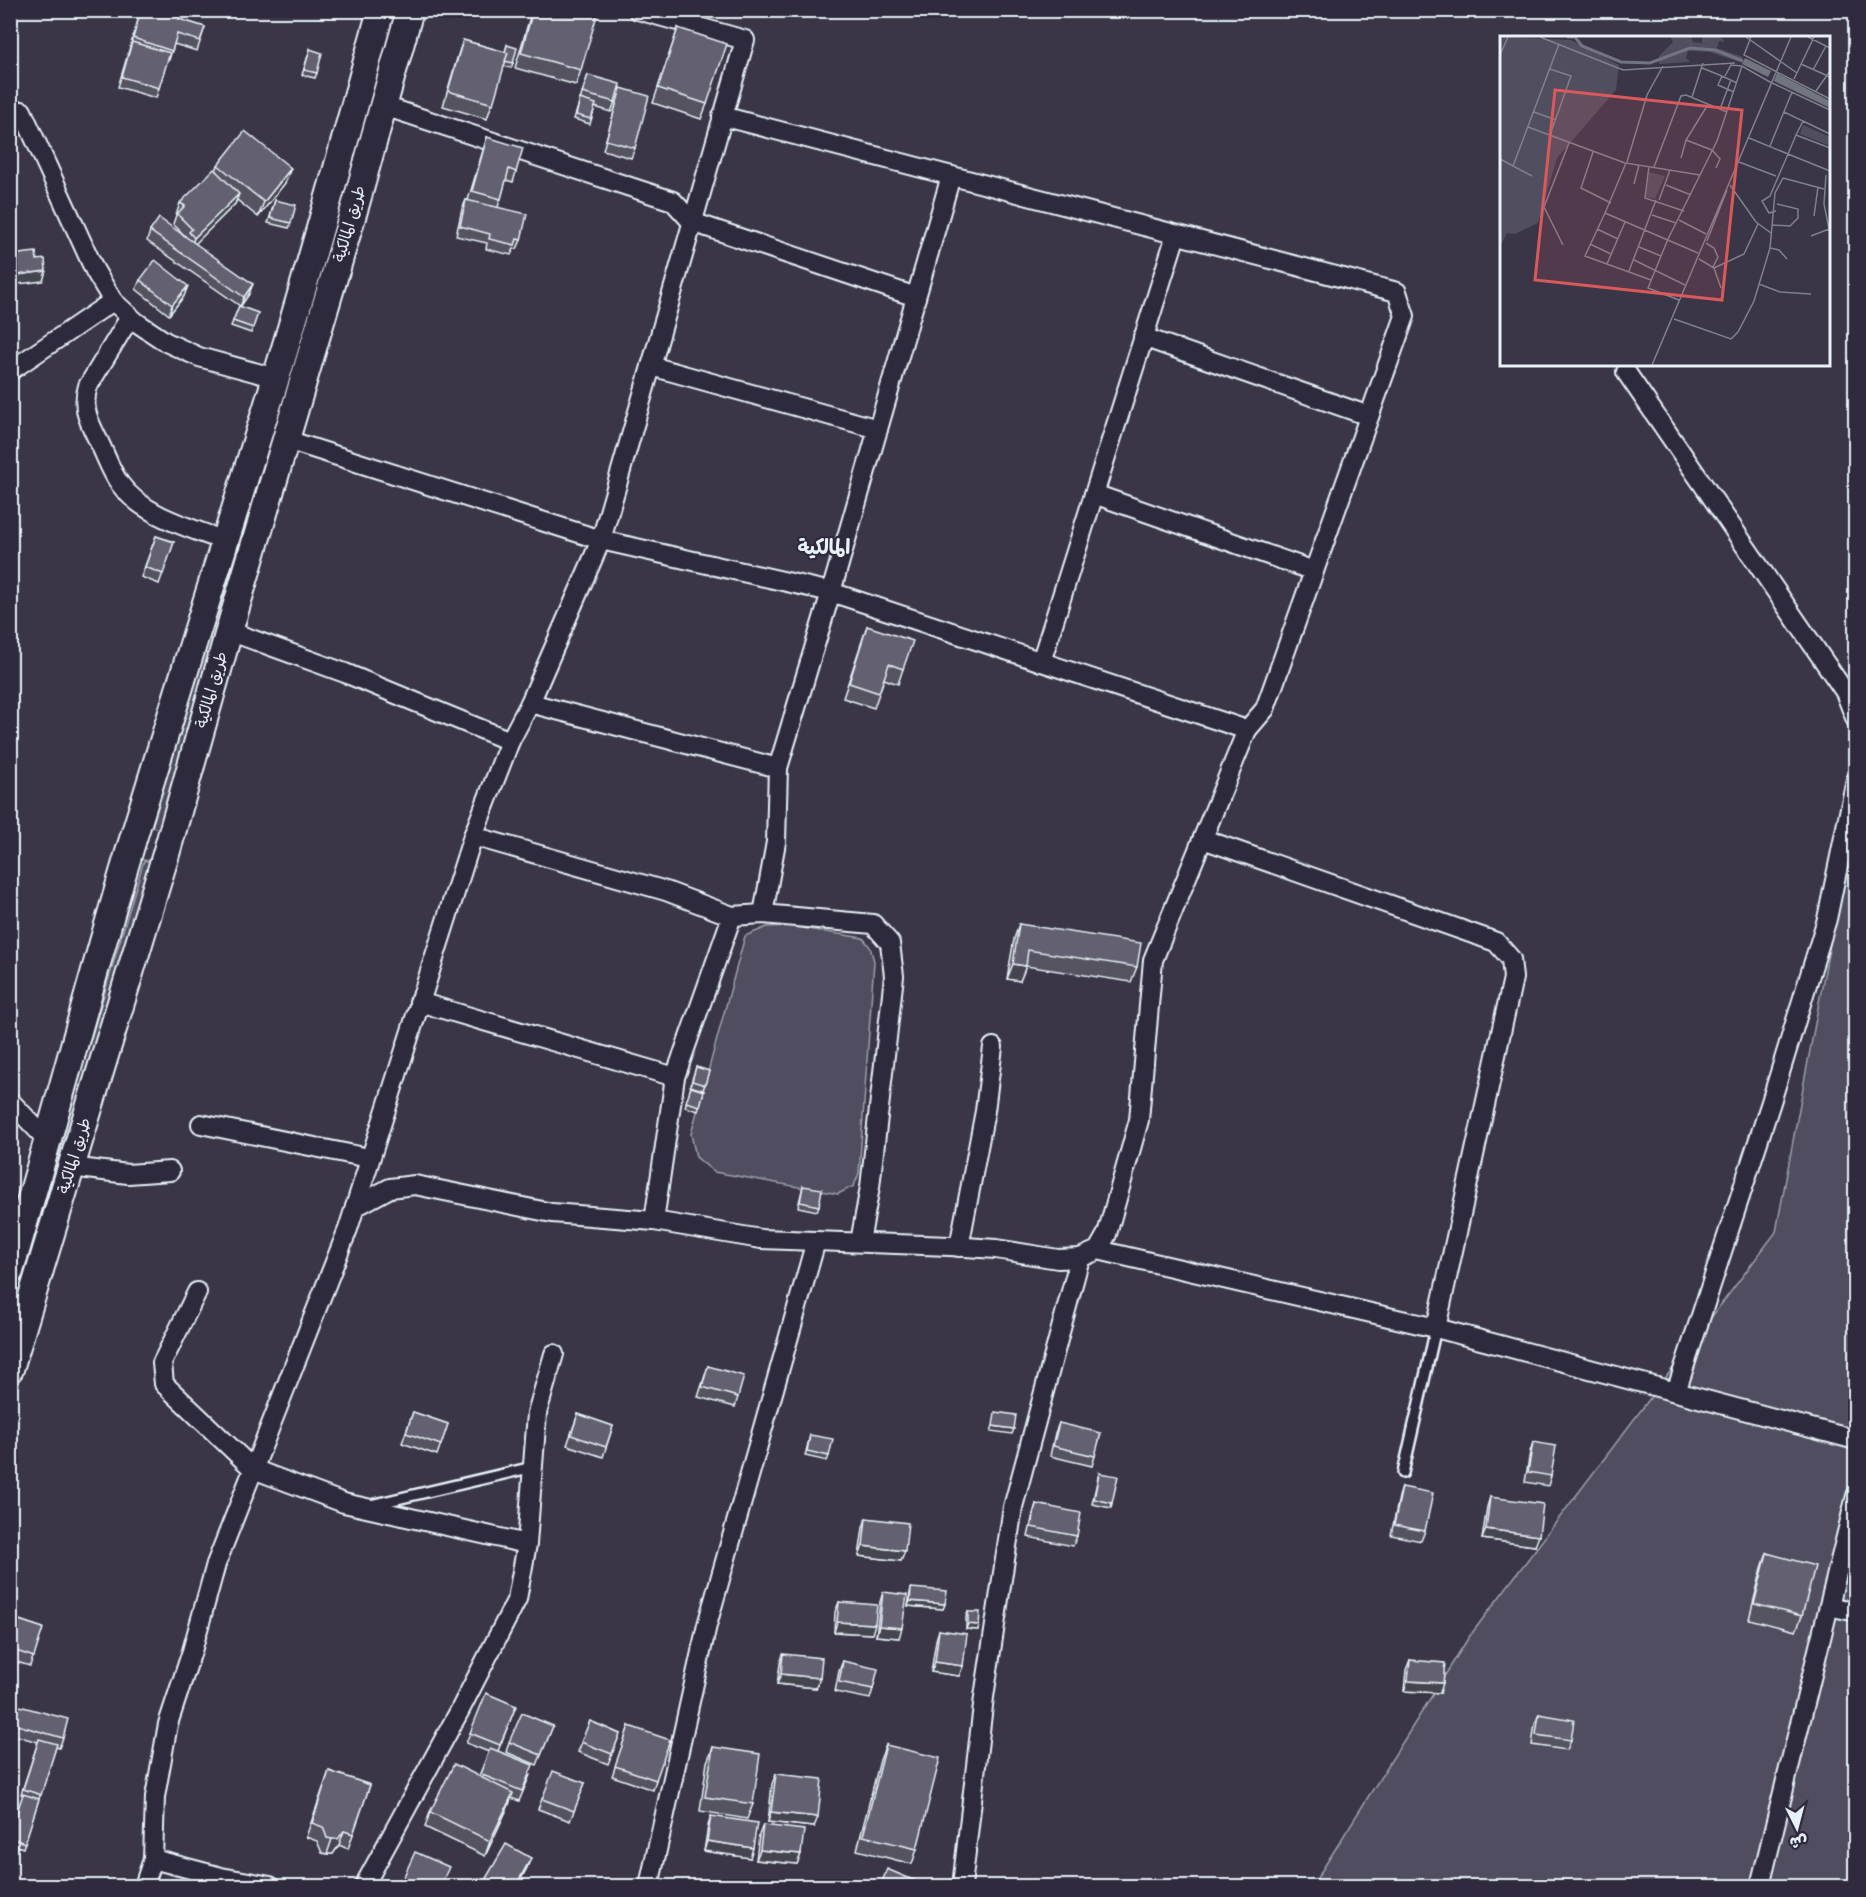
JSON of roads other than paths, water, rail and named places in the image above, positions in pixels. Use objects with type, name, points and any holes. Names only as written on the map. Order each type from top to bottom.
[{"type":"main road","name":"طريق المالكية","points":[[10,1271],[49,1142],[132,843],[276,378],[331,193],[381,10]]},
{"type":"main road","name":"طريق المالكية","points":[[10,1369],[166,854],[229,631],[357,200],[410,10]]},
{"type":"main road","points":[[331,193],[357,200]]},
{"type":"main road","points":[[132,843],[166,854]]},
{"type":"street","points":[[144,1887],[153,1859],[155,1797],[168,1724],[192,1651],[216,1564],[348,1229],[473,836],[510,741],[530,703],[601,540],[745,40],[638,10]]},
{"type":"street","points":[[384,106],[673,201],[692,222],[916,297]]},
{"type":"street","points":[[22,111],[95,272],[113,301],[130,317],[166,342],[199,357],[276,378]]},
{"type":"street","points":[[355,1207],[390,1188],[415,1185],[552,1213],[654,1221],[762,1239],[996,1249],[1058,1259],[1080,1258],[1098,1250],[1107,1234],[1139,1120],[1154,960],[1248,730],[1265,709],[1405,315],[1397,292],[722,116]]},
{"type":"street","points":[[763,914],[776,842],[778,768],[951,176]]},
{"type":"street","points":[[1041,662],[1176,235]]},
{"type":"street","points":[[10,371],[113,301]]},
{"type":"street","points":[[130,317],[88,386],[84,397],[86,415],[119,482],[132,498],[154,513],[224,541]]},
{"type":"street","points":[[1143,338],[1369,416]]},
{"type":"street","points":[[651,366],[878,429]]},
{"type":"street","points":[[1626,372],[1845,692],[1856,720]]},
{"type":"street","points":[[287,440],[601,540],[831,592],[1248,730]]},
{"type":"street","points":[[1094,494],[1314,571]]},
{"type":"street","points":[[229,631],[345,673],[510,741]]},
{"type":"street","points":[[530,703],[778,768]]},
{"type":"street","points":[[1676,1392],[1771,1102],[1827,919],[1856,779]]},
{"type":"street","points":[[473,836],[666,891],[732,916],[763,914],[873,924],[890,943],[894,976],[870,1187],[860,1242]]},
{"type":"street","points":[[1203,839],[1496,942],[1511,959],[1513,978],[1436,1328]]},
{"type":"street","points":[[654,1221],[675,1077],[732,916]]},
{"type":"street","points":[[419,1002],[675,1077]]},
{"type":"street","points":[[960,1247],[985,1111],[993,1047]]},
{"type":"street","points":[[10,1101],[49,1142]]},
{"type":"street","points":[[201,1124],[369,1158]]},
{"type":"street","points":[[71,1167],[128,1174],[170,1171]]},
{"type":"street","points":[[649,1887],[707,1624],[816,1241]]},
{"type":"street","points":[[1098,1250],[1436,1328],[1856,1440]]},
{"type":"street","points":[[962,1887],[984,1697],[1013,1507],[1080,1258]]},
{"type":"street","points":[[197,1292],[162,1363],[164,1384],[253,1469],[344,1503],[527,1544]]},
{"type":"street","points":[[364,1887],[517,1599],[527,1544],[537,1413],[554,1354]]},
{"type":"street","points":[[1760,1887],[1856,1496]]},
{"type":"street","points":[[1829,1606],[1856,1612]]},
{"type":"street","points":[[153,1859],[220,1882],[270,1887]]},
{"type":"lane","points":[[1403,1473],[1436,1328]]},
{"type":"lane","points":[[361,1507],[533,1467]]},
{"type":"district","name":"المالكية","points":[[824,548]]}]
